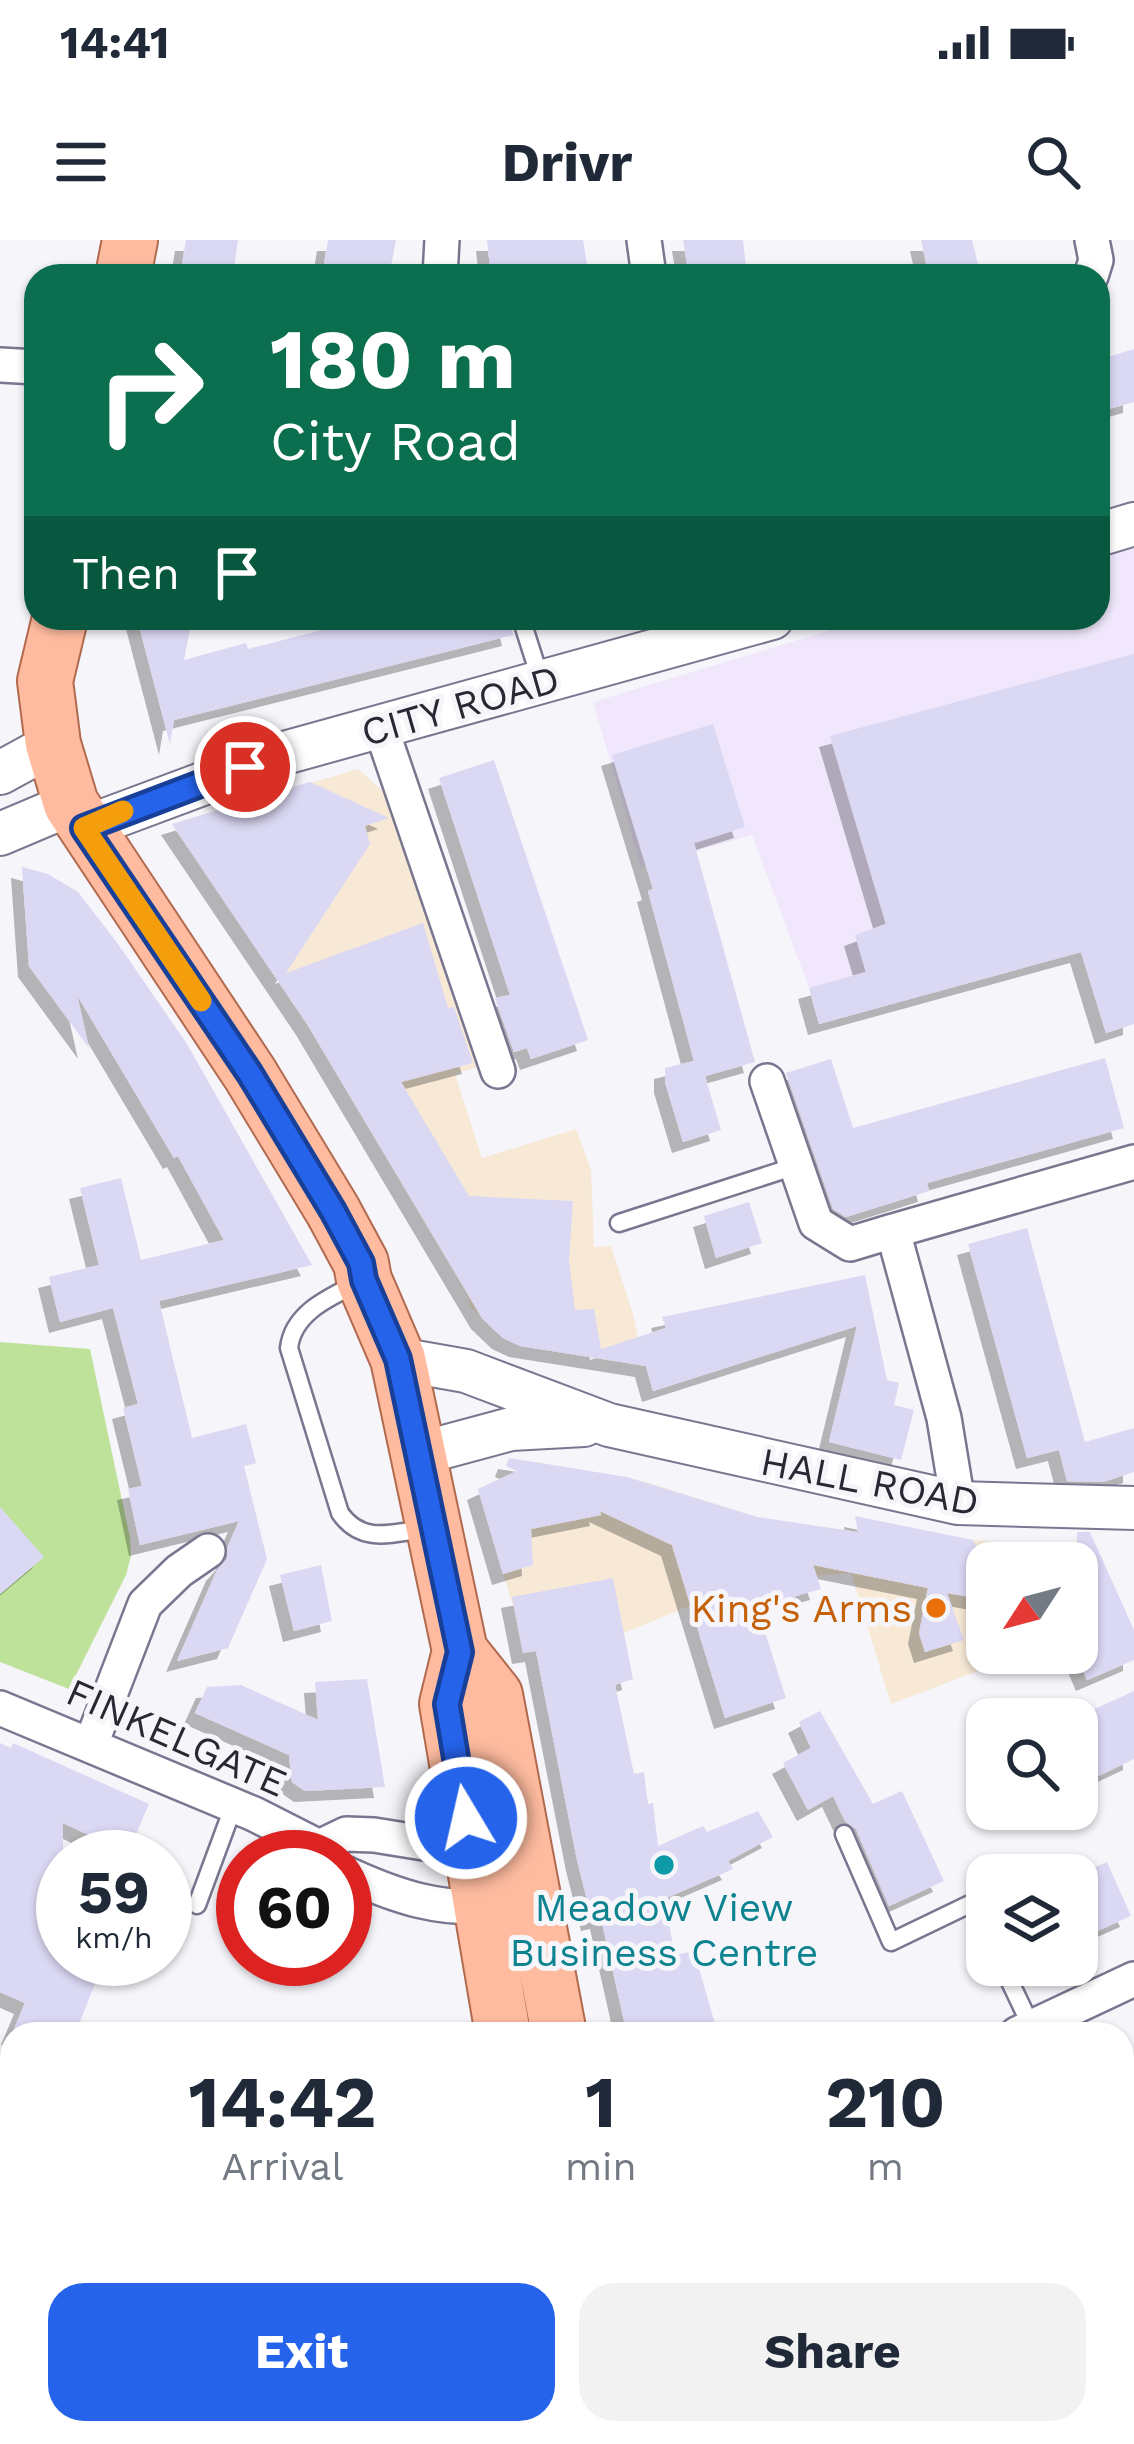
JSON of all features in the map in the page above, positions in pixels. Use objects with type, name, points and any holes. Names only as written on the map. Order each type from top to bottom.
[{"type":"main road","points":[[57,630],[45,681],[53,745],[77,816],[261,1093],[341,1226],[361,1263],[398,1359],[460,1652],[495,1696],[558,2022]]},
{"type":"main road","points":[[460,1652],[447,1704],[501,2022]]},
{"type":"street","name":"CITY ROAD","points":[[0,835],[541,682],[705,630]]},
{"type":"street","points":[[381,728],[498,1071]]},
{"type":"street","points":[[0,773],[53,745]]},
{"type":"street","points":[[767,1081],[816,1223],[850,1244],[1134,1162]]},
{"type":"street","points":[[892,1231],[944,1418],[958,1503]]},
{"type":"street","name":"HALL ROAD","points":[[398,1359],[466,1372],[609,1425],[958,1503],[1134,1508]]},
{"type":"street","name":"HALL ROAD","points":[[418,1454],[511,1429],[609,1425]]},
{"type":"street","points":[[91,1744],[145,1604],[208,1551]]},
{"type":"street","name":"FINKELGATE","points":[[0,1708],[234,1805],[281,1830]]},
{"type":"street","name":"FINKELGATE","points":[[372,1836],[472,1852],[530,1879]]},
{"type":"street","points":[[372,1885],[443,1908],[481,1907],[530,1879]]},
{"type":"street","points":[[1071,2022],[1134,1979]]},
{"type":"lane","points":[[525,630],[541,682]]},
{"type":"lane","points":[[619,1223],[796,1166]]},
{"type":"lane","points":[[364,1280],[300,1318],[291,1331],[289,1348],[340,1513],[349,1526],[368,1537],[431,1528]]},
{"type":"lane","points":[[197,1905],[234,1805]]},
{"type":"lane","points":[[844,1834],[891,1942],[966,1906]]},
{"type":"lane","points":[[1009,1986],[1021,2022]]},
{"type":"shaded area","points":[[1134,539],[1134,937],[809,988],[752,835],[641,867],[593,702],[831,630],[1110,630],[1110,546]]},
{"type":"shaded area","points":[[358,769],[395,802],[477,1067],[455,1074],[482,1158],[576,1129],[591,1170],[594,1247],[611,1246],[644,1366],[543,1350],[511,1340],[470,1307],[468,1296],[307,1024],[172,824]]},
{"type":"shaded area","points":[[537,1462],[646,1482],[757,1517],[813,1527],[997,1542],[966,1542],[966,1674],[970,1674],[891,1704],[851,1573],[749,1581],[624,1633],[523,1653],[478,1489]]},
{"type":"green space","points":[[0,1342],[90,1349],[130,1538],[126,1575],[69,1689],[0,1662]]},
{"type":"building","points":[[186,240],[238,240],[235,264],[182,264]]},
{"type":"building","points":[[328,240],[396,240],[391,264],[324,264]]},
{"type":"building","points":[[487,240],[583,240],[587,264],[490,264]]},
{"type":"building","points":[[683,240],[743,240],[746,264],[687,264]]},
{"type":"building","points":[[921,240],[972,240],[978,264],[926,264]]},
{"type":"building","points":[[1134,349],[1134,402],[1110,409],[1110,356]]},
{"type":"building","points":[[140,630],[190,630],[184,660],[322,630],[512,630],[513,635],[174,720],[170,744]]},
{"type":"building","points":[[1134,654],[1134,1024],[1106,1033],[1081,952],[819,1024],[809,988],[866,972],[855,935],[886,924],[830,736]]},
{"type":"building","points":[[713,724],[745,827],[694,843],[755,1062],[705,1076],[721,1130],[683,1142],[665,1068],[694,1061],[648,891],[653,889],[612,755]]},
{"type":"building","points":[[494,760],[588,1040],[531,1059],[527,1048],[514,1052],[495,998],[510,995],[439,778]]},
{"type":"building","points":[[310,782],[389,818],[365,826],[370,844],[286,973],[423,923],[448,1008],[454,1007],[473,1063],[401,1082],[469,1196],[573,1201],[569,1261],[575,1310],[594,1309],[601,1349],[666,1328],[662,1317],[865,1275],[887,1380],[899,1383],[894,1405],[914,1410],[901,1460],[829,1442],[857,1326],[653,1391],[646,1366],[520,1346],[503,1338],[482,1318],[307,1024],[172,824]]},
{"type":"building","points":[[22,867],[48,874],[78,892],[118,944],[187,1044],[312,1265],[159,1301],[192,1438],[246,1424],[256,1463],[244,1466],[267,1559],[228,1648],[177,1661],[217,1570],[227,1559],[239,1521],[140,1545],[128,1489],[142,1486],[123,1408],[138,1404],[113,1308],[60,1322],[49,1277],[99,1265],[80,1188],[121,1178],[141,1260],[224,1240],[178,1156],[174,1158],[77,995],[89,1048],[29,966]]},
{"type":"building","points":[[1105,1058],[1124,1128],[927,1183],[929,1191],[846,1217],[833,1209],[786,1073],[831,1059],[853,1128]]},
{"type":"building","points":[[749,1202],[762,1243],[716,1258],[704,1216]]},
{"type":"building","points":[[1027,1228],[1085,1442],[1134,1428],[1134,1472],[1103,1482],[1067,1481],[1059,1450],[1027,1458],[968,1244]]},
{"type":"building","points":[[509,1458],[627,1477],[757,1517],[858,1532],[855,1516],[973,1540],[966,1542],[966,1596],[947,1593],[964,1640],[925,1652],[919,1633],[928,1588],[813,1565],[821,1589],[757,1607],[786,1698],[725,1718],[672,1545],[600,1511],[601,1515],[531,1529],[533,1565],[503,1574],[478,1489],[517,1471],[506,1466]]},
{"type":"building","points":[[0,1507],[44,1557],[0,1594]]},
{"type":"building","points":[[1077,1532],[1090,1532],[1094,1542],[1077,1542]]},
{"type":"building","points":[[1098,1550],[1134,1630],[1134,1660],[1087,1680],[1084,1674],[1098,1674]]},
{"type":"building","points":[[321,1565],[332,1621],[294,1631],[280,1575]]},
{"type":"building","points":[[613,1578],[633,1679],[615,1685],[634,1774],[644,1772],[648,1804],[653,1803],[658,1846],[703,1826],[707,1832],[758,1811],[773,1837],[728,1861],[733,1869],[664,1899],[675,1955],[694,1951],[715,2022],[624,2022],[601,1918],[592,1920],[577,1860],[536,1651],[523,1653],[512,1597]]},
{"type":"building","points":[[367,1679],[385,1787],[305,1791],[292,1782],[289,1755],[195,1713],[207,1687],[241,1685],[318,1720],[315,1682]]},
{"type":"building","points":[[1134,1691],[1134,1759],[1098,1776],[1098,1707]]},
{"type":"building","points":[[820,1711],[873,1804],[902,1791],[944,1881],[889,1906],[856,1829],[845,1821],[833,1796],[808,1810],[783,1763],[811,1748],[799,1722]]},
{"type":"building","points":[[0,1743],[11,1748],[13,1743],[149,1804],[138,1830],[78,1830],[63,1823],[63,1830],[36,1830],[36,1986],[94,1986],[80,2022],[17,2022],[25,2003],[0,1992]]},
{"type":"building","points":[[1107,1862],[1131,1916],[1098,1931],[1098,1866]]},
{"type":"slow traffic","points":[[123,811],[84,828],[201,1001]]},
{"type":"place","name":"King's Arms","points":[[936,1608]]},
{"type":"place","name":"Meadow View Business Centre","points":[[664,1865]]},
{"type":"route","points":[[245,767],[84,828],[250,1074],[361,1263],[398,1359],[460,1652],[447,1704],[466,1818]]}]
